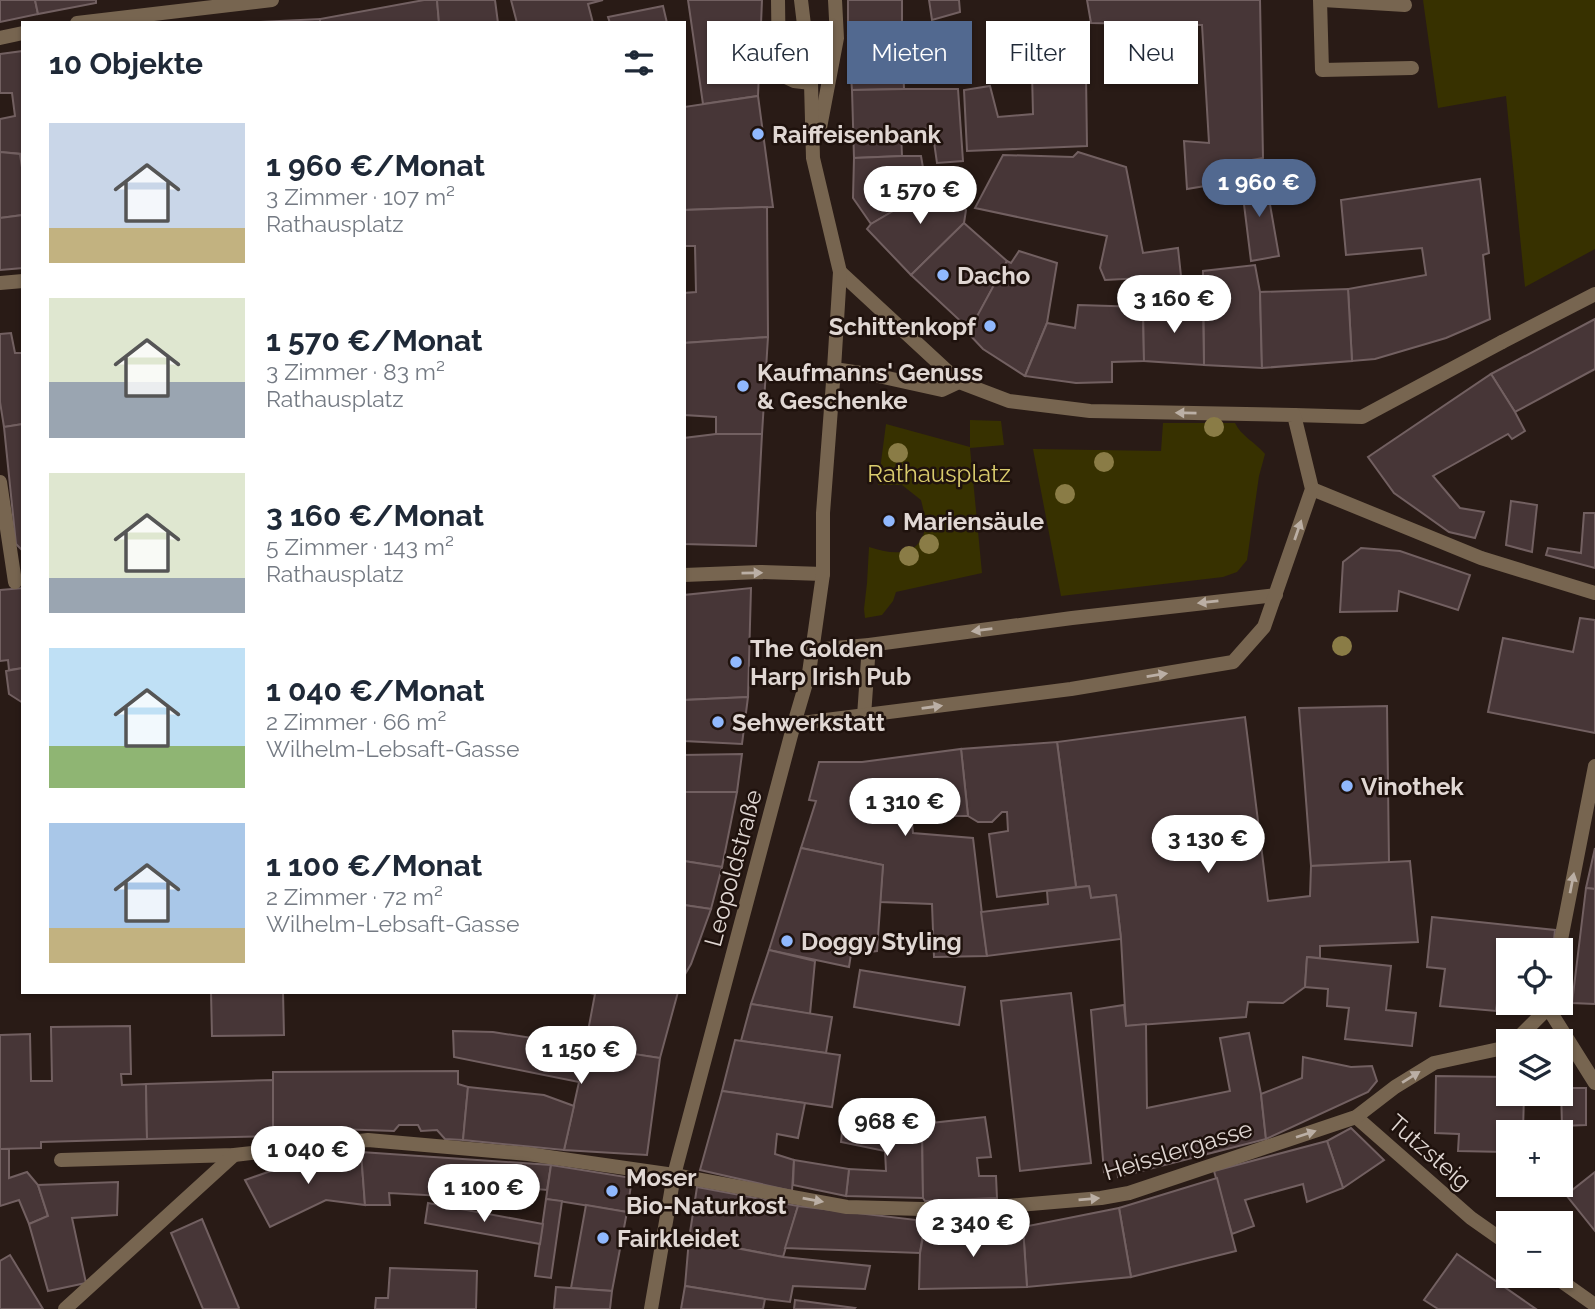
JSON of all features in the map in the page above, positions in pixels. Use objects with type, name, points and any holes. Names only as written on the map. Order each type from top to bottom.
[{"type":"street","points":[[94,21],[272,0]]},
{"type":"street","points":[[778,0],[778,21]]},
{"type":"street","points":[[801,0],[804,21]]},
{"type":"street","points":[[813,158],[838,38],[835,0]]},
{"type":"street","points":[[1405,5],[1322,0],[1322,70],[1412,68]]},
{"type":"street","points":[[0,38],[21,33]]},
{"type":"street","points":[[811,84],[813,158],[840,272],[823,513],[822,574],[809,673],[794,724],[1071,689],[1233,662],[1264,627],[1312,489],[1294,415]]},
{"type":"street","points":[[840,272],[959,382],[1009,401],[1090,411],[1362,417],[1595,294]]},
{"type":"street","points":[[0,283],[21,281]]},
{"type":"street","points":[[834,369],[942,390],[959,382]]},
{"type":"street","points":[[0,482],[13,582]]},
{"type":"street","points":[[1312,489],[1481,558],[1595,593]]},
{"type":"street","points":[[686,575],[760,572],[822,574]]},
{"type":"street","points":[[813,650],[1276,595]]},
{"type":"street","points":[[864,716],[869,645]]},
{"type":"street","name":"Leopoldstraße","points":[[650,1309],[674,1175],[794,724]]},
{"type":"street","points":[[1561,938],[1595,766]]},
{"type":"street","points":[[1526,1029],[1539,1015]]},
{"type":"street","points":[[1554,1015],[1595,1083]]},
{"type":"street","name":"Heisslergasse","points":[[61,1160],[234,1155],[368,1140],[528,1154],[674,1175],[847,1207],[960,1210],[1063,1202],[1129,1193],[1356,1117],[1395,1087],[1434,1063],[1496,1050]]},
{"type":"street","name":"Tutzsteig","points":[[1356,1117],[1471,1218],[1496,1236]]},
{"type":"street","points":[[65,1309],[234,1155]]},
{"type":"street","points":[[1571,1288],[1595,1305]]},
{"type":"green space","points":[[1423,0],[1595,0],[1595,249],[1525,287],[1506,96],[1438,108]]},
{"type":"green space","name":"Rathausplatz","points":[[970,420],[1001,421],[1004,445],[970,448],[982,573],[896,592],[893,601],[882,615],[865,618],[869,547],[895,552],[910,550],[921,539],[925,526],[921,500],[902,485],[878,485],[886,424],[970,447]]},
{"type":"green space","name":"Rathausplatz","points":[[1163,423],[1235,423],[1265,454],[1259,476],[1247,560],[1237,572],[1223,577],[1061,596],[1033,449],[1161,451]]},
{"type":"building","points":[[0,0],[35,0],[38,14],[0,22]]},
{"type":"building","points":[[35,0],[96,0],[96,3],[38,14]]},
{"type":"building","points":[[437,0],[439,21],[320,21]]},
{"type":"building","points":[[437,0],[495,0],[498,21],[439,21]]},
{"type":"building","points":[[511,0],[603,0],[588,4],[592,21],[516,21]]},
{"type":"building","points":[[688,0],[762,0],[761,21],[707,21],[707,84],[758,84],[758,96],[703,104]]},
{"type":"building","points":[[848,0],[902,0],[902,21],[848,21]]},
{"type":"building","points":[[929,0],[959,0],[960,12],[932,20]]},
{"type":"building","points":[[1087,0],[1260,0],[1263,158],[1240,162],[1241,180],[1187,189],[1184,141],[1209,143],[1202,25],[1198,25],[1198,21],[1091,23]]},
{"type":"building","points":[[663,6],[667,21],[609,21],[608,17]]},
{"type":"building","points":[[320,19],[320,21],[278,21]]},
{"type":"building","points":[[21,51],[21,154],[0,152],[0,119],[15,116],[12,93],[0,93],[0,54]]},
{"type":"building","points":[[852,84],[904,84],[904,89],[852,90]]},
{"type":"building","points":[[1032,84],[1086,84],[1087,146],[967,151],[964,90],[990,86],[998,117],[1033,114]]},
{"type":"building","points":[[958,89],[963,161],[937,163],[932,128],[901,131],[902,156],[854,158],[852,90]]},
{"type":"building","points":[[758,96],[773,207],[686,210],[686,107]]},
{"type":"building","points":[[0,152],[20,154],[21,215],[0,218]]},
{"type":"building","points":[[1078,152],[1126,167],[1143,253],[1178,248],[1181,276],[1105,280],[1100,268],[1107,236],[975,208],[1003,155],[1073,157]]},
{"type":"building","points":[[921,156],[927,191],[871,224],[853,198],[854,158]]},
{"type":"building","points":[[1265,176],[1279,256],[1251,261],[1241,180]]},
{"type":"building","points":[[939,179],[966,210],[964,223],[911,275],[867,229],[927,191]]},
{"type":"building","points":[[1480,179],[1489,253],[1483,255],[1490,319],[1446,338],[1375,359],[1352,361],[1348,289],[1426,275],[1422,248],[1346,255],[1341,200]]},
{"type":"building","points":[[767,207],[768,337],[686,343],[686,293],[696,292],[695,246],[686,246],[686,210]]},
{"type":"building","points":[[21,215],[21,268],[0,270],[0,218]]},
{"type":"building","points":[[964,223],[1007,261],[970,330],[911,275]]},
{"type":"building","points":[[1019,251],[1057,263],[1047,323],[1025,376],[983,349],[968,333],[1007,261],[1011,263]]},
{"type":"building","points":[[1255,265],[1260,292],[1262,368],[1204,365],[1203,271]]},
{"type":"building","points":[[1348,289],[1352,361],[1262,368],[1260,292]]},
{"type":"building","points":[[1078,305],[1143,307],[1144,361],[1112,362],[1112,382],[1076,383],[1025,376],[1047,323],[1075,328]]},
{"type":"building","points":[[1143,307],[1203,307],[1204,365],[1144,361]]},
{"type":"building","points":[[1595,319],[1595,369],[1515,412],[1491,374]]},
{"type":"building","points":[[11,333],[15,353],[21,353],[21,424],[4,427],[0,402],[0,334]]},
{"type":"building","points":[[768,337],[762,434],[716,434],[716,417],[686,415],[686,343]]},
{"type":"building","points":[[1491,374],[1525,431],[1512,439],[1508,434],[1433,476],[1460,508],[1484,512],[1475,538],[1449,532],[1394,493],[1368,457]]},
{"type":"building","points":[[21,424],[21,549],[16,544],[4,427]]},
{"type":"building","points":[[716,434],[762,434],[756,546],[686,544],[686,438]]},
{"type":"building","points":[[1511,501],[1537,505],[1532,552],[1506,545]]},
{"type":"building","points":[[1584,513],[1595,513],[1595,568],[1546,555],[1548,548],[1581,553]]},
{"type":"building","points":[[1361,548],[1400,551],[1470,575],[1458,610],[1399,591],[1397,611],[1340,612],[1343,562]]},
{"type":"building","points":[[21,588],[21,668],[9,670],[8,660],[0,661],[0,590]]},
{"type":"building","points":[[751,588],[748,697],[686,700],[686,595]]},
{"type":"building","points":[[1580,618],[1595,620],[1595,733],[1488,712],[1503,638],[1573,652]]},
{"type":"building","points":[[21,668],[21,702],[9,694],[6,671]]},
{"type":"building","points":[[748,697],[742,744],[686,741],[686,700]]},
{"type":"building","name":"Vinothek","points":[[1387,706],[1389,863],[1311,866],[1299,708]]},
{"type":"building","points":[[1245,717],[1268,901],[1310,896],[1311,866],[1410,861],[1418,942],[1320,946],[1320,958],[1307,957],[1305,987],[1283,1003],[1248,1002],[1246,1017],[1126,1026],[1116,895],[1091,898],[1089,886],[1076,887],[1057,742]]},
{"type":"building","points":[[1057,742],[1076,887],[997,897],[989,834],[1008,831],[1007,812],[1002,812],[992,822],[978,822],[968,816],[961,749]]},
{"type":"building","points":[[961,749],[968,816],[953,816],[952,811],[911,814],[913,833],[973,838],[987,956],[934,957],[932,904],[880,902],[883,865],[801,848],[816,801],[809,800],[819,762],[862,762]]},
{"type":"building","points":[[742,754],[737,792],[686,792],[686,755]]},
{"type":"building","points":[[686,792],[737,792],[722,867],[686,861]]},
{"type":"building","points":[[801,848],[883,865],[877,951],[851,954],[849,967],[769,950]]},
{"type":"building","points":[[1595,848],[1595,889],[1586,888]]},
{"type":"building","points":[[686,861],[722,867],[711,909],[686,905]]},
{"type":"building","points":[[1089,886],[1091,898],[1116,895],[1121,939],[987,956],[981,912],[1048,904],[1047,891]]},
{"type":"building","points":[[1586,888],[1595,889],[1595,1004],[1573,1003]]},
{"type":"building","points":[[686,905],[711,909],[686,973]]},
{"type":"building","points":[[1432,917],[1555,930],[1554,938],[1496,938],[1496,1011],[1440,1006],[1445,969],[1427,967]]},
{"type":"building","points":[[769,950],[815,961],[810,1014],[751,1004]]},
{"type":"building","points":[[1307,957],[1391,966],[1386,1010],[1416,1013],[1412,1046],[1345,1039],[1349,1008],[1327,1006],[1328,989],[1305,987]]},
{"type":"building","points":[[860,970],[965,987],[959,1025],[854,1007]]},
{"type":"building","points":[[1071,993],[1091,1163],[1020,1171],[1001,1001]]},
{"type":"building","points":[[211,994],[283,994],[284,1035],[212,1036]]},
{"type":"building","points":[[595,994],[677,994],[660,1058],[585,1047]]},
{"type":"building","points":[[751,1004],[832,1017],[826,1053],[741,1041]]},
{"type":"building","points":[[1124,1005],[1126,1026],[1146,1024],[1147,1108],[1230,1091],[1220,1038],[1249,1033],[1261,1094],[1266,1139],[1118,1177],[1117,1169],[1104,1172],[1091,1010]]},
{"type":"building","points":[[130,1026],[131,1074],[121,1074],[122,1085],[146,1084],[147,1139],[41,1142],[41,1148],[0,1149],[0,1035],[30,1034],[31,1081],[52,1081],[51,1027]]},
{"type":"building","points":[[453,1031],[493,1032],[660,1058],[647,1155],[564,1150],[579,1082],[454,1057]]},
{"type":"building","points":[[735,1040],[840,1055],[832,1107],[722,1091]]},
{"type":"building","points":[[1303,1057],[1351,1067],[1372,1066],[1377,1081],[1368,1092],[1266,1139],[1261,1094],[1302,1078]]},
{"type":"building","points":[[458,1071],[458,1084],[468,1087],[463,1140],[445,1139],[437,1130],[421,1131],[418,1125],[399,1125],[394,1131],[308,1128],[304,1133],[273,1136],[273,1072]]},
{"type":"building","points":[[1436,1076],[1496,1077],[1496,1106],[1524,1106],[1523,1120],[1496,1120],[1496,1152],[1458,1151],[1459,1134],[1435,1133]]},
{"type":"building","points":[[273,1080],[273,1136],[147,1139],[146,1084]]},
{"type":"building","points":[[468,1087],[544,1095],[574,1106],[564,1150],[463,1140]]},
{"type":"building","points":[[1573,1088],[1586,1088],[1586,1125],[1573,1126],[1573,1120],[1562,1120],[1561,1106],[1573,1106]]},
{"type":"building","points":[[722,1091],[805,1103],[798,1138],[777,1134],[775,1154],[794,1160],[792,1191],[700,1170]]},
{"type":"building","points":[[844,1115],[922,1124],[923,1198],[846,1196],[849,1169],[886,1171],[885,1151],[841,1142]]},
{"type":"building","points":[[985,1117],[991,1157],[977,1158],[979,1176],[996,1176],[997,1198],[925,1201],[922,1124]]},
{"type":"building","points":[[1351,1128],[1384,1160],[1343,1188],[1327,1141]]},
{"type":"building","points":[[1327,1141],[1343,1188],[1307,1202],[1303,1184],[1245,1200],[1254,1226],[1232,1234],[1214,1171]]},
{"type":"building","points":[[0,1149],[9,1149],[9,1178],[27,1172],[38,1185],[48,1216],[29,1224],[19,1200],[0,1206]]},
{"type":"building","points":[[361,1152],[365,1205],[326,1200],[270,1227],[245,1180],[305,1159]]},
{"type":"building","points":[[361,1152],[551,1165],[547,1190],[445,1181],[443,1196],[389,1193],[390,1205],[365,1205]]},
{"type":"building","points":[[794,1160],[849,1169],[846,1196],[793,1185]]},
{"type":"building","points":[[551,1165],[632,1178],[627,1212],[546,1199]]},
{"type":"building","points":[[1595,1172],[1595,1231],[1568,1197],[1573,1197],[1573,1189]]},
{"type":"building","points":[[1217,1178],[1236,1251],[1131,1277],[1119,1208]]},
{"type":"building","points":[[118,1182],[117,1215],[72,1218],[86,1283],[48,1291],[29,1224],[48,1216],[38,1185]]},
{"type":"building","points":[[697,1187],[798,1206],[783,1257],[689,1239]]},
{"type":"building","points":[[546,1199],[562,1201],[551,1278],[535,1276]]},
{"type":"building","points":[[428,1203],[543,1224],[540,1244],[425,1223]]},
{"type":"building","points":[[586,1205],[627,1212],[612,1291],[571,1288]]},
{"type":"building","points":[[798,1206],[925,1221],[920,1253],[785,1248]]},
{"type":"building","points":[[1119,1208],[1131,1277],[1027,1287],[1023,1227]]},
{"type":"building","points":[[202,1219],[238,1309],[203,1309],[171,1233]]},
{"type":"building","points":[[1023,1227],[1027,1287],[919,1289],[920,1253],[924,1232]]},
{"type":"building","points":[[689,1239],[783,1257],[870,1266],[865,1289],[793,1286],[790,1302],[765,1299],[685,1286]]},
{"type":"building","points":[[1457,1254],[1496,1281],[1496,1288],[1506,1288],[1536,1309],[1438,1309],[1424,1300]]},
{"type":"building","points":[[10,1255],[43,1309],[0,1309],[0,1261]]},
{"type":"building","points":[[390,1268],[477,1271],[476,1309],[375,1309],[376,1298],[388,1298]]},
{"type":"building","points":[[685,1286],[765,1299],[763,1309],[681,1309]]},
{"type":"building","points":[[556,1287],[612,1291],[610,1309],[554,1309]]},
{"type":"building","points":[[795,1300],[855,1308],[794,1309]]},
{"type":"place","name":"Raiffeisenbank","points":[[758,134]]},
{"type":"place","name":"Dacho","points":[[943,275]]},
{"type":"place","name":"Schittenkopf","points":[[990,326]]},
{"type":"place","name":"Kaufmanns' Genuss & Geschenke","points":[[743,386]]},
{"type":"place","name":"Mariensäule","points":[[889,521]]},
{"type":"place","name":"The Golden Harp Irish Pub","points":[[736,662]]},
{"type":"place","name":"Sehwerkstatt","points":[[718,722]]},
{"type":"place","name":"Vinothek","points":[[1347,786]]},
{"type":"place","name":"Doggy Styling","points":[[787,941]]},
{"type":"place","name":"Moser Bio-Naturkost","points":[[612,1191]]},
{"type":"place","name":"Fairkleidet","points":[[603,1238]]}]
